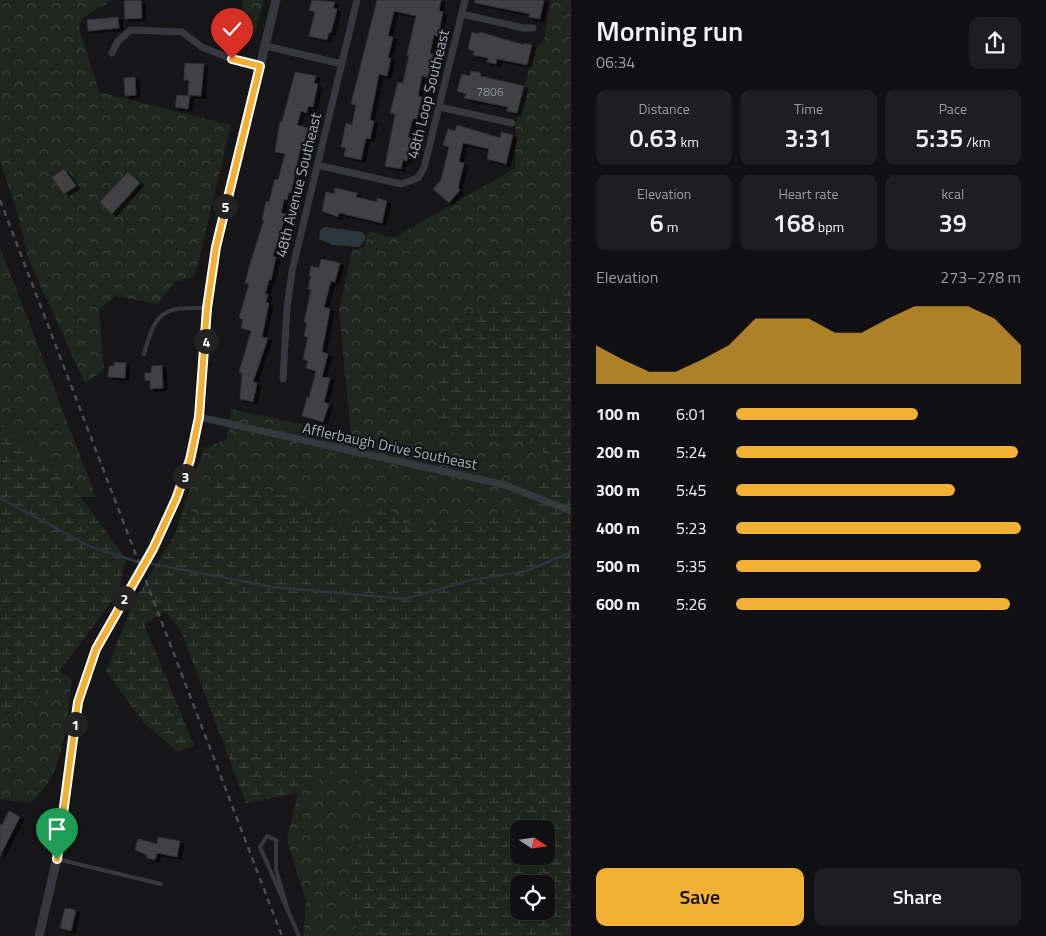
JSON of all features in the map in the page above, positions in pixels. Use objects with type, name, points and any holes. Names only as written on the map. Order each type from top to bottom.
[{"type":"street","points":[[39,936],[57,859],[78,702],[96,649],[160,535],[185,476],[199,417],[207,308],[216,247],[276,0]]},
{"type":"street","name":"48th Avenue Southeast","points":[[283,379],[286,308],[292,270],[357,0]]},
{"type":"street","name":"48th Loop Southeast","points":[[317,165],[401,184],[413,182],[418,178],[424,168],[465,0]]},
{"type":"street","points":[[462,14],[523,28],[533,28]]},
{"type":"street","points":[[112,53],[118,42],[131,30],[182,32],[202,47],[232,59],[260,66]]},
{"type":"street","points":[[266,46],[342,64]]},
{"type":"street","points":[[439,107],[512,122]]},
{"type":"street","name":"Afflerbaugh Drive Southeast","points":[[199,417],[506,485],[571,511]]},
{"type":"lane","points":[[144,354],[154,325],[164,313],[185,308],[207,308]]},
{"type":"lane","points":[[287,907],[276,870],[276,840],[267,836],[260,847],[299,936]]},
{"type":"lane","points":[[57,859],[161,884]]},
{"type":"green space","points":[[0,0],[113,0],[85,16],[79,27],[99,92],[231,125],[195,276],[175,282],[157,304],[116,296],[99,309],[104,370],[85,383],[29,261],[17,212],[0,162]]},
{"type":"green space","points":[[243,0],[264,0],[254,36],[237,35]]},
{"type":"green space","points":[[551,0],[571,0],[571,289],[546,300],[499,301],[466,314],[465,437],[518,438],[540,446],[551,465],[516,515],[494,515],[479,521],[452,523],[422,530],[405,525],[387,508],[351,529],[332,518],[321,498],[278,494],[243,479],[217,474],[210,508],[199,516],[184,507],[204,448],[227,440],[231,409],[351,435],[339,311],[352,250],[365,247],[368,231],[394,238],[515,168],[516,124],[533,51],[544,40]]},
{"type":"green space","points":[[0,247],[96,497],[81,497],[63,473],[0,423]]},
{"type":"green space","points":[[571,289],[571,936],[359,936],[346,886],[371,806],[371,777],[338,770],[298,793],[246,803],[181,631],[165,611],[144,624],[194,745],[178,752],[144,723],[106,671],[134,601],[175,534],[184,507],[199,516],[210,508],[217,474],[243,479],[278,494],[321,498],[332,518],[351,529],[361,524],[367,504],[387,508],[405,525],[422,530],[452,523],[478,521],[494,515],[516,515],[551,465],[540,446],[518,438],[465,437],[438,426],[436,339],[466,314],[499,301],[546,300]]},
{"type":"green space","points":[[0,423],[63,473],[126,559],[118,593],[40,697],[0,724]]},
{"type":"green space","points":[[59,671],[72,679],[66,729],[58,763],[42,791],[30,803],[0,799],[0,724],[40,697]]},
{"type":"green space","points":[[338,770],[371,777],[371,806],[346,886],[359,936],[303,936],[306,901],[287,840],[298,793]]},
{"type":"shaded area","points":[[324,227],[362,232],[366,236],[364,242],[359,247],[333,245],[319,239],[320,231]]},
{"type":"building","points":[[141,0],[142,18],[125,19],[124,1]]},
{"type":"building","points":[[312,0],[335,2],[333,8],[337,9],[331,33],[329,32],[327,40],[309,36],[315,12],[309,10]]},
{"type":"building","points":[[377,0],[441,0],[439,11],[443,12],[438,36],[434,35],[430,53],[433,54],[428,77],[422,76],[418,96],[422,97],[417,119],[413,118],[408,137],[412,138],[407,161],[403,160],[401,169],[385,166],[395,114],[390,113],[398,82],[403,83],[416,16],[394,11],[388,36],[393,37],[388,58],[391,58],[387,76],[379,74],[370,120],[374,121],[370,139],[366,138],[361,160],[344,156],[346,148],[341,147],[346,123],[352,125],[356,105],[351,104]]},
{"type":"building","points":[[475,0],[544,0],[540,19],[529,17],[530,14],[475,3]]},
{"type":"building","points":[[118,17],[119,28],[88,31],[87,20]]},
{"type":"building","points":[[472,32],[479,34],[480,32],[524,45],[524,43],[532,45],[527,65],[497,59],[496,64],[487,62],[488,58],[473,55],[474,51],[468,49]]},
{"type":"building","points":[[185,63],[204,64],[201,96],[188,95],[189,80],[184,80]]},
{"type":"building","points":[[471,71],[481,73],[480,76],[524,86],[517,113],[507,111],[508,107],[464,98],[466,94],[457,91],[462,74],[470,76]]},
{"type":"building","points":[[295,72],[316,76],[314,83],[318,84],[313,107],[308,106],[307,113],[301,111],[297,125],[308,128],[302,151],[300,150],[291,193],[289,192],[287,200],[284,199],[281,213],[286,214],[273,256],[276,257],[271,280],[269,280],[265,294],[268,294],[266,302],[269,303],[262,337],[268,338],[253,382],[257,383],[253,402],[240,399],[242,373],[239,372],[251,331],[241,328],[243,319],[239,318],[249,284],[245,283],[264,220],[262,220],[266,201],[269,202],[275,179],[278,180],[285,154],[275,152],[280,121],[282,122]]},
{"type":"building","points":[[135,77],[136,95],[125,96],[124,78]]},
{"type":"building","points":[[177,95],[190,96],[188,109],[175,107]]},
{"type":"building","points":[[457,125],[500,138],[501,132],[513,135],[506,164],[487,159],[489,149],[463,143],[459,162],[464,163],[458,188],[460,190],[449,203],[433,189],[441,180],[449,147],[443,145],[448,129],[455,131]]},
{"type":"building","points":[[64,169],[76,186],[64,194],[52,177]]},
{"type":"building","points":[[128,172],[140,183],[112,214],[100,202]]},
{"type":"building","points":[[335,188],[357,193],[356,197],[377,202],[377,198],[387,201],[382,223],[339,213],[338,217],[322,211],[326,192],[334,194]]},
{"type":"building","points":[[321,259],[340,263],[335,282],[331,281],[324,307],[330,309],[322,352],[328,354],[322,377],[330,378],[324,402],[329,404],[323,422],[302,416],[316,371],[306,368],[308,361],[303,359],[308,337],[304,336],[307,323],[304,322],[311,290],[308,289],[311,276],[309,276],[311,266],[319,268]]},
{"type":"building","points":[[114,362],[126,363],[125,378],[108,377],[109,366],[114,366]]},
{"type":"building","points":[[162,365],[163,388],[150,389],[150,380],[145,381],[145,373],[151,373],[152,366]]},
{"type":"building","points":[[9,811],[20,817],[0,856],[0,824],[2,825]]},
{"type":"building","points":[[158,837],[180,841],[177,857],[157,853],[155,860],[147,858],[147,855],[135,850],[138,839],[157,844]]},
{"type":"building","points":[[65,908],[76,910],[71,931],[60,928]]},
{"type":"waterway","points":[[0,498],[91,547],[141,563]]},
{"type":"waterway","points":[[147,563],[273,587],[405,599],[471,580],[527,571],[571,552]]},
{"type":"railway","points":[[0,200],[282,936]]},
{"type":"route","points":[[57,859],[61,841],[71,743],[78,702],[96,649],[163,528],[176,499],[193,447],[200,409],[207,308],[212,268],[260,66],[232,59]]}]
